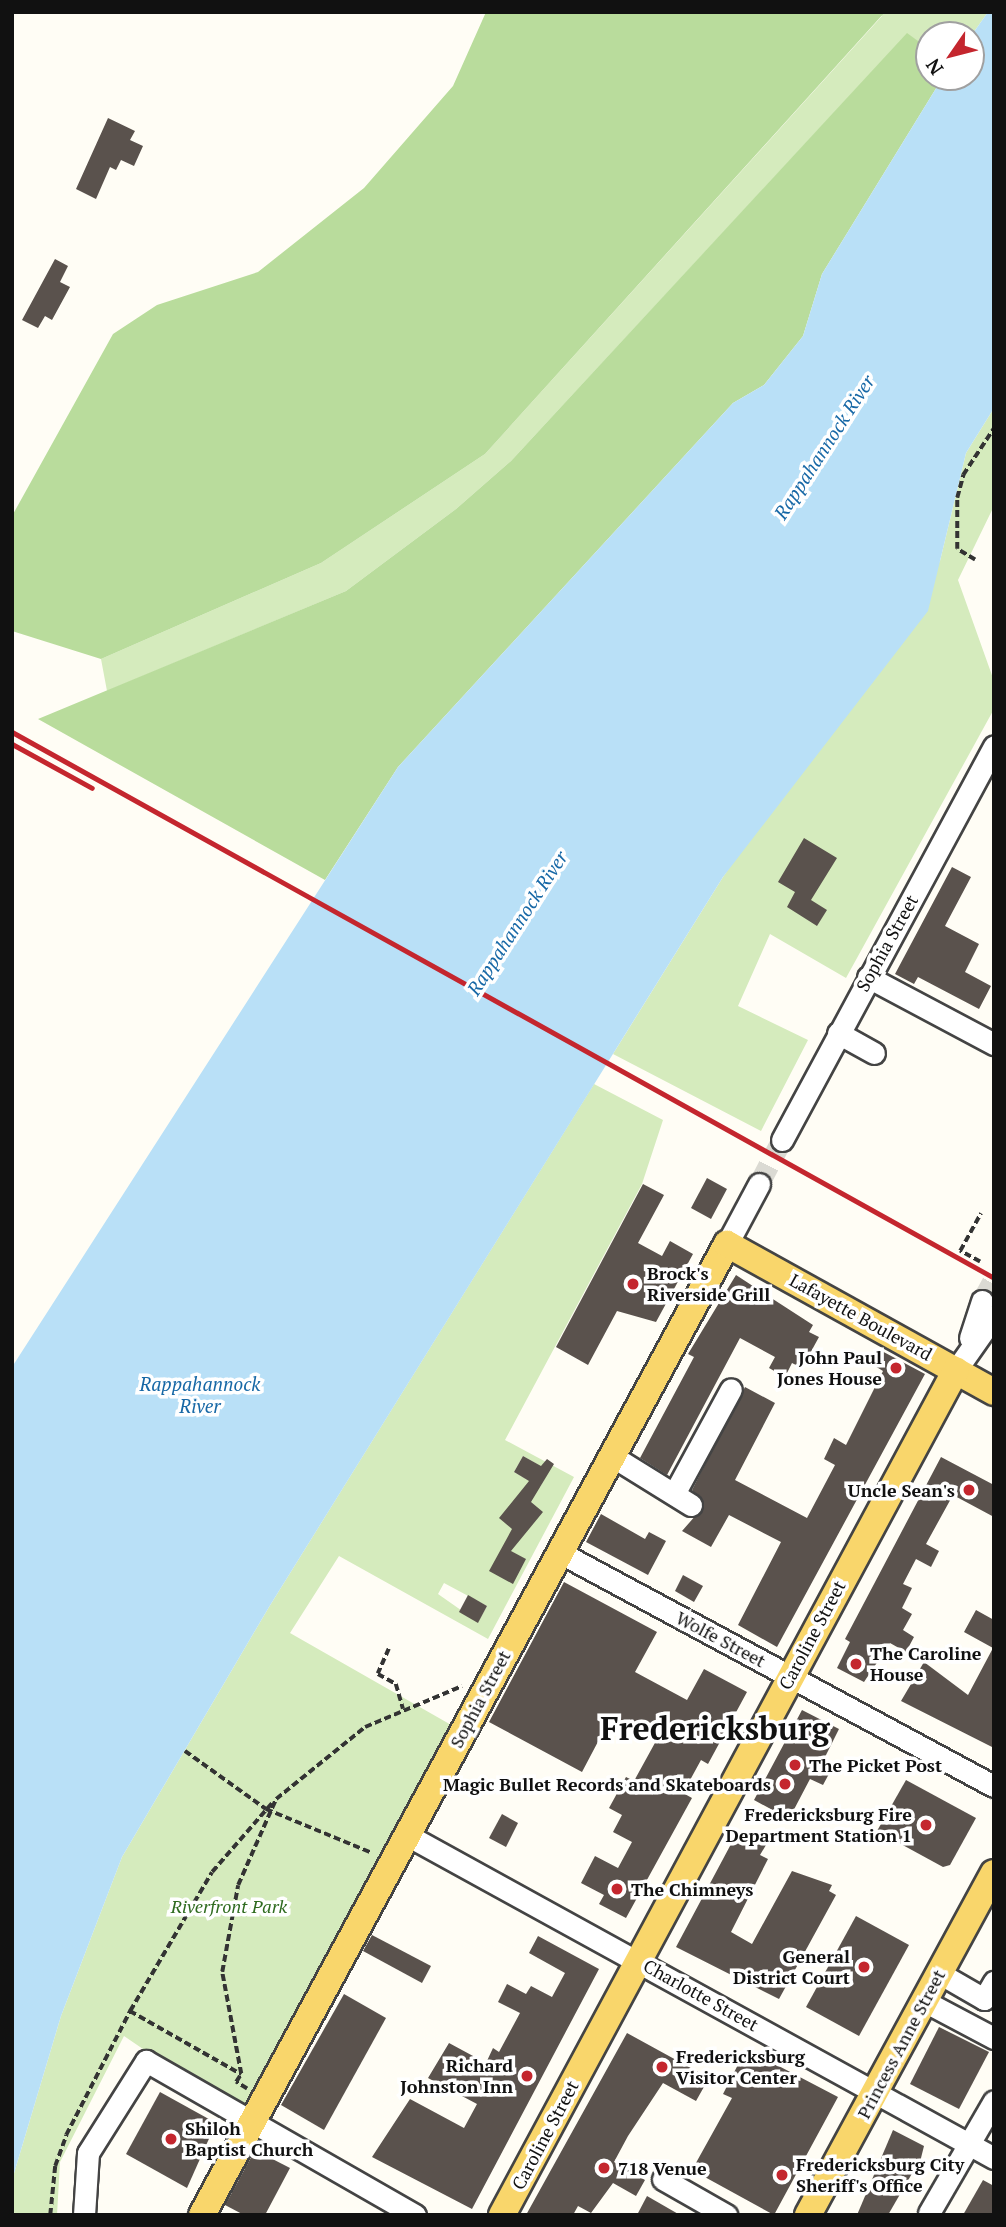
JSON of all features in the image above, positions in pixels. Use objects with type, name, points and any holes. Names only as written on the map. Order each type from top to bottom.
[{"type":"main road","name":"Lafayette Boulevard","points":[[727,1244],[961,1362],[994,1392]]},
{"type":"main road","name":"Sophia Street","points":[[202,2215],[727,1244]]},
{"type":"main road","name":"Caroline Street","points":[[502,2215],[961,1362]]},
{"type":"main road","name":"Princess Anne Street","points":[[808,2215],[994,1873]]},
{"type":"street","name":"Sophia Street","points":[[782,1140],[994,746]]},
{"type":"street","points":[[868,977],[994,1044]]},
{"type":"street","points":[[838,1033],[874,1053]]},
{"type":"street","name":"Sophia Street","points":[[727,1244],[759,1184]]},
{"type":"street","name":"Caroline Street","points":[[961,1362],[988,1309]]},
{"type":"street","points":[[612,1455],[683,1499],[732,1388]]},
{"type":"street","name":"Wolfe Street","points":[[559,1552],[994,1786]]},
{"type":"street","name":"Charlotte Street","points":[[407,1835],[994,2158]]},
{"type":"street","points":[[939,1973],[984,1999],[994,1982]]},
{"type":"street","points":[[924,2001],[994,2038]]},
{"type":"street","points":[[84,2215],[88,2153],[146,2061],[415,2215]]},
{"type":"street","points":[[929,2213],[994,2101]]},
{"type":"street","points":[[663,2179],[726,2215]]},
{"type":"path","points":[[975,559],[957,549],[957,498],[963,475],[991,437],[994,428]]},
{"type":"path","points":[[980,1262],[960,1251],[981,1213]]},
{"type":"path","points":[[389,1649],[378,1674],[396,1684],[403,1709]]},
{"type":"path","points":[[130,2011],[184,1913],[276,1799],[365,1727],[403,1709],[468,1685]]},
{"type":"path","points":[[185,1751],[268,1810],[376,1855]]},
{"type":"path","points":[[247,2089],[236,2082],[241,2074],[222,1972],[238,1885],[268,1810]]},
{"type":"green space","points":[[486,12],[885,12],[485,454],[321,563],[101,659],[12,631],[12,516],[113,334],[157,305],[258,272],[364,188],[453,86]]},
{"type":"green space","points":[[878,12],[988,12],[982,21],[915,21],[915,39],[907,34],[511,461],[456,509],[346,591],[107,691],[101,659],[321,563],[485,454],[882,16]]},
{"type":"green space","points":[[907,33],[915,39],[915,91],[934,91],[822,274],[803,336],[764,385],[733,403],[398,767],[325,880],[38,719],[346,591],[456,509],[511,461]]},
{"type":"green space","points":[[994,408],[994,506],[958,580],[994,681],[994,709],[846,978],[770,934],[738,1006],[808,1040],[761,1131],[613,1054],[723,877],[940,561],[966,453]]},
{"type":"green space","name":"Riverfront Park","points":[[594,1084],[663,1120],[642,1184],[505,1440],[574,1477],[488,1639],[339,1556],[290,1633],[453,1726],[251,2123],[124,2036],[60,2162],[57,2215],[12,2215],[12,2180],[61,2016],[122,1857],[269,1607]],"holes":[[[523,1456],[549,1471],[540,1487],[514,1472]],[[444,1583],[487,1606],[478,1622],[438,1594]]]},
{"type":"water","name":"Rappahannock River","points":[[988,12],[994,12],[994,408],[966,453],[928,611],[723,877],[269,1607],[122,1857],[61,2016],[12,2180],[12,1367],[398,767],[733,403],[764,385],[803,336],[822,274],[934,91],[985,91],[985,21],[982,21]]},
{"type":"building","points":[[108,118],[135,131],[130,140],[143,146],[134,166],[121,160],[116,170],[110,167],[96,199],[76,189]]},
{"type":"building","points":[[55,259],[68,266],[60,282],[70,287],[52,320],[45,316],[38,328],[22,320]]},
{"type":"building","points":[[804,838],[837,858],[811,900],[827,910],[817,926],[787,907],[795,892],[778,882]]},
{"type":"building","points":[[952,867],[971,877],[945,926],[979,944],[965,972],[991,986],[979,1009],[918,977],[914,984],[895,974]]},
{"type":"building","points":[[707,1178],[727,1189],[711,1219],[691,1208]]},
{"type":"building","name":"Brock's Riverside Grill","points":[[643,1184],[664,1195],[638,1243],[662,1256],[670,1241],[693,1254],[656,1322],[617,1311],[588,1365],[556,1347]]},
{"type":"building","points":[[736,1275],[813,1325],[809,1332],[819,1337],[802,1368],[792,1363],[785,1377],[769,1368],[775,1357],[740,1338],[667,1475],[640,1458],[694,1357],[688,1354]]},
{"type":"building","points":[[878,1349],[925,1374],[777,1647],[738,1625],[781,1542],[729,1515],[711,1547],[682,1531],[704,1506],[692,1490],[745,1387],[775,1403],[735,1480],[807,1518],[835,1465],[824,1459],[834,1438],[846,1445],[883,1371],[870,1363]]},
{"type":"building","points":[[523,1456],[541,1466],[547,1459],[554,1464],[531,1502],[543,1512],[511,1551],[526,1559],[513,1584],[489,1571],[512,1529],[499,1518],[529,1481],[514,1472]]},
{"type":"building","points":[[941,1457],[994,1485],[994,1517],[953,1495],[926,1544],[939,1551],[931,1567],[916,1559],[903,1584],[912,1588],[902,1608],[912,1614],[903,1630],[914,1637],[906,1652],[890,1643],[864,1682],[837,1668],[850,1642],[845,1639]]},
{"type":"building","points":[[601,1514],[645,1539],[649,1532],[666,1541],[648,1575],[586,1542]]},
{"type":"building","points":[[683,1575],[703,1586],[694,1602],[675,1591]]},
{"type":"building","points":[[564,1582],[657,1632],[635,1672],[687,1700],[704,1669],[747,1692],[708,1764],[701,1760],[683,1793],[692,1798],[626,1918],[599,1904],[604,1895],[581,1883],[595,1856],[618,1868],[632,1842],[613,1832],[622,1815],[609,1808],[626,1777],[634,1781],[656,1741],[611,1717],[582,1772],[489,1722]]},
{"type":"building","points":[[468,1595],[487,1606],[478,1623],[459,1612]]},
{"type":"building","points":[[976,1610],[994,1620],[994,1748],[901,1701],[924,1662],[968,1695],[993,1648],[964,1632]]},
{"type":"building","points":[[802,1710],[839,1729],[820,1767],[830,1772],[823,1785],[810,1779],[789,1819],[754,1800]]},
{"type":"building","name":"Fredericksburg Fire Department Station 1","points":[[906,1780],[976,1818],[950,1865],[943,1867],[877,1831]]},
{"type":"building","points":[[502,1814],[518,1823],[506,1847],[489,1838]]},
{"type":"building","points":[[738,1831],[766,1845],[760,1855],[768,1859],[731,1932],[752,1944],[792,1871],[832,1885],[829,1891],[836,1895],[779,1999],[676,1947]]},
{"type":"building","name":"General District Court","points":[[856,1916],[909,1945],[859,2036],[806,2007]]},
{"type":"building","points":[[372,1935],[431,1966],[422,1983],[363,1951]]},
{"type":"building","points":[[538,1936],[599,1969],[472,2209],[372,2157],[410,2099],[464,2128],[477,2104],[428,2078],[449,2043],[486,2063],[493,2048],[499,2052],[520,2013],[498,2002],[507,1984],[526,1994],[531,1986],[552,1997],[565,1973],[529,1953]]},
{"type":"building","points":[[344,1994],[386,2018],[324,2130],[281,2105]]},
{"type":"building","points":[[939,2027],[989,2052],[959,2109],[910,2084]]},
{"type":"building","points":[[627,2033],[709,2078],[696,2101],[663,2083],[628,2136],[614,2162],[645,2180],[636,2196],[613,2183],[591,2213],[578,2206],[573,2215],[526,2215]]},
{"type":"building","points":[[746,2049],[838,2097],[774,2215],[692,2170],[732,2098],[723,2094]]},
{"type":"building","name":"Shiloh Baptist Church","points":[[160,2092],[216,2123],[187,2188],[126,2154]]},
{"type":"building","points":[[893,2130],[924,2146],[921,2158],[888,2215],[857,2215]]},
{"type":"building","points":[[255,2150],[290,2168],[265,2215],[244,2215],[225,2205]]},
{"type":"building","points":[[983,2180],[994,2186],[994,2215],[963,2215]]},
{"type":"building","points":[[647,2196],[680,2215],[637,2215]]},
{"type":"tunnel","points":[[759,1184],[782,1140]]},
{"type":"tunnel","points":[[982,1301],[994,1279]]},
{"type":"railway","points":[[12,732],[994,1278]]},
{"type":"railway","points":[[12,744],[92,788]]},
{"type":"place","name":"Brock's Riverside Grill","points":[[633,1284]]},
{"type":"place","name":"John Paul Jones House","points":[[896,1368]]},
{"type":"place","name":"Uncle Sean's","points":[[969,1490]]},
{"type":"place","name":"The Caroline House","points":[[856,1664]]},
{"type":"place","name":"The Picket Post","points":[[795,1765]]},
{"type":"place","name":"Magic Bullet Records and Skateboards","points":[[785,1784]]},
{"type":"place","name":"Fredericksburg Fire Department Station 1","points":[[926,1825]]},
{"type":"place","name":"The Chimneys","points":[[617,1889]]},
{"type":"place","name":"General District Court","points":[[864,1967]]},
{"type":"place","name":"Fredericksburg Visitor Center","points":[[662,2067]]},
{"type":"place","name":"Richard Johnston Inn","points":[[527,2076]]},
{"type":"place","name":"Shiloh Baptist Church","points":[[171,2139]]},
{"type":"place","name":"718 Venue","points":[[604,2168]]},
{"type":"place","name":"Fredericksburg City Sheriff's Office","points":[[782,2175]]},
{"type":"district","name":"Fredericksburg","points":[[715,1728]]}]
